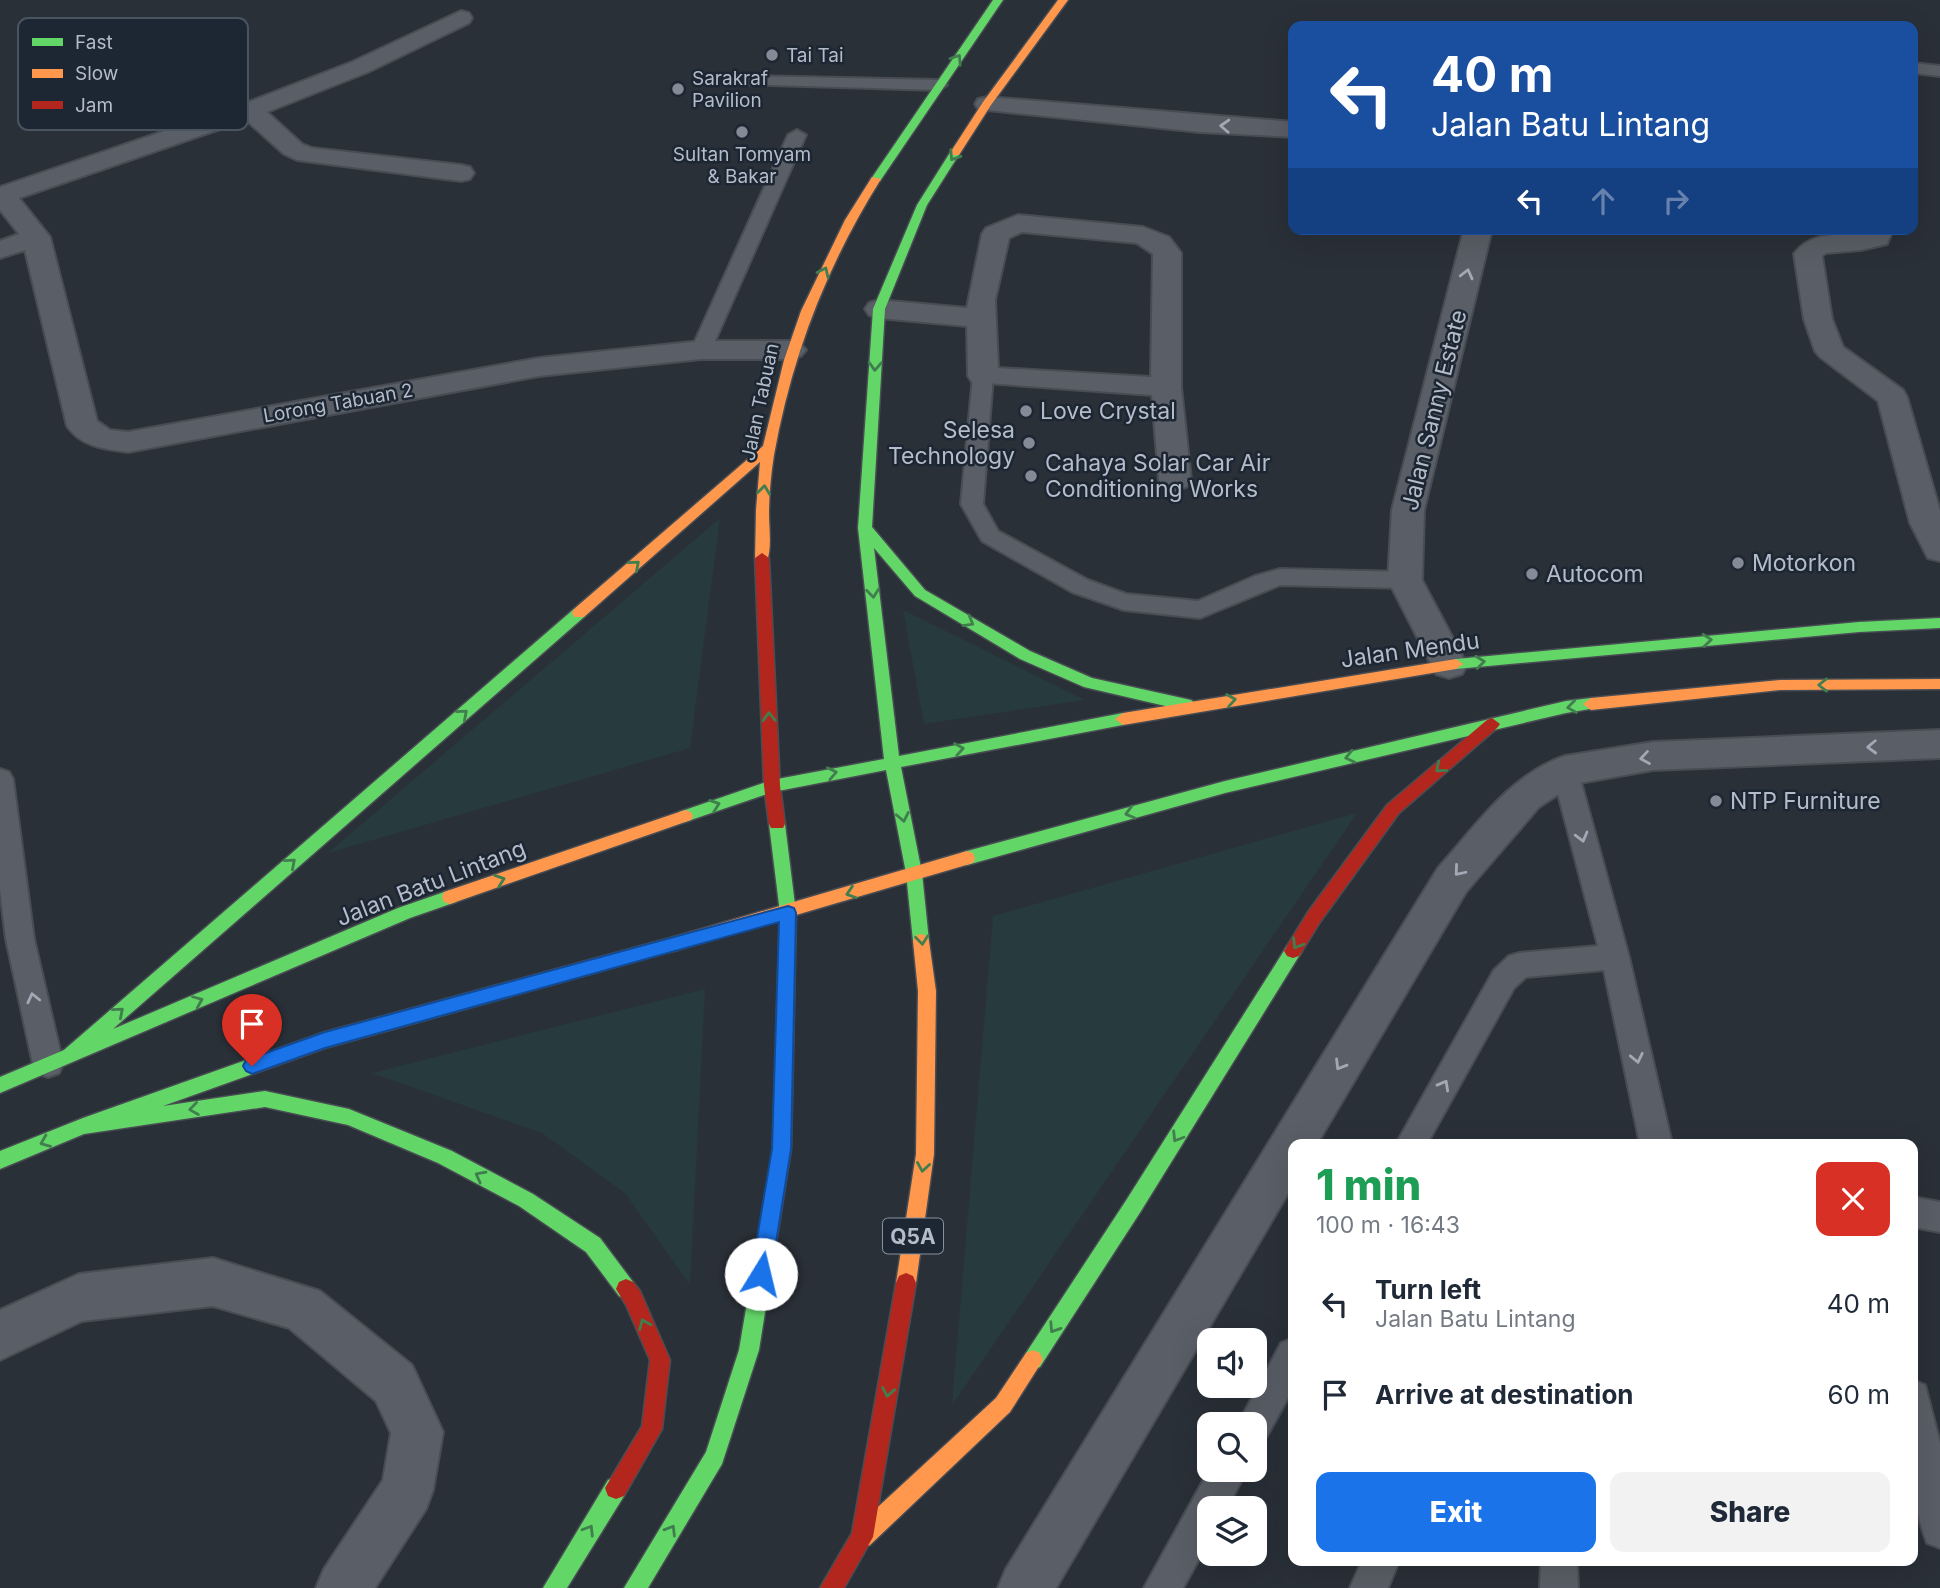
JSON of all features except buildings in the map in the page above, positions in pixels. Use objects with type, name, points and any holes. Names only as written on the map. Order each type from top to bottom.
[{"type":"main road","name":"Jalan Tabuan","points":[[635,1588],[715,1457],[749,1350],[782,1149],[788,913],[772,786],[760,524],[769,449],[791,350],[849,218],[998,0]]},
{"type":"main road","points":[[914,873],[892,761],[865,528],[878,309],[922,205],[987,104],[1063,0]]},
{"type":"main road","points":[[58,1060],[769,449]]},
{"type":"main road","points":[[865,528],[920,593],[1025,655],[1089,683],[1191,706]]},
{"type":"main road","name":"Jalan Mendu","points":[[892,761],[1191,706],[1449,665],[1859,626],[1940,623]]},
{"type":"main road","points":[[0,1160],[83,1126],[325,1040],[788,913],[914,873],[1225,787],[1566,707],[1781,685],[1940,684]]},
{"type":"main road","points":[[862,1537],[1003,1405],[1134,1205],[1314,917],[1393,809],[1492,724]]},
{"type":"main road","name":"Jalan Batu Lintang","points":[[0,1085],[404,913],[772,786],[892,761]]},
{"type":"main road","name":"Q5A","points":[[831,1588],[862,1537],[892,1373],[925,1154],[927,991],[914,873]]},
{"type":"main road","points":[[83,1126],[265,1099],[349,1117],[445,1157],[526,1200],[593,1245],[633,1298],[660,1360],[652,1429],[554,1588]]},
{"type":"street","name":"Lorong Tabuan 2","points":[[250,110],[360,67],[461,18]]},
{"type":"street","points":[[987,104],[1288,130]]},
{"type":"street","points":[[250,110],[293,149],[306,155],[461,173]]},
{"type":"street","name":"Lorong Tabuan 2","points":[[191,130],[1,194],[37,237],[83,426],[102,439],[128,442],[539,367],[701,350],[791,350]]},
{"type":"street","points":[[1166,387],[983,376],[981,300],[996,234],[1018,223],[1143,235],[1158,243],[1167,253],[1166,387],[1175,480]]},
{"type":"street","name":"Jalan Sanny Estate","points":[[1449,665],[1405,580],[1408,510],[1477,235]]},
{"type":"street","points":[[1878,235],[1877,238],[1818,245],[1808,254],[1818,319],[1830,351],[1892,397],[1927,523],[1939,547]]},
{"type":"street","points":[[0,250],[37,237]]},
{"type":"street","points":[[878,309],[980,318]]},
{"type":"street","points":[[1296,1139],[1452,880],[1525,796],[1564,771],[1653,756],[1940,744]]},
{"type":"street","points":[[1025,1588],[1288,1152]]},
{"type":"street","points":[[0,1335],[79,1298],[213,1282],[303,1308],[394,1383],[417,1432],[407,1490],[343,1588]]},
{"type":"lane","points":[[1918,69],[1940,71]]},
{"type":"lane","points":[[747,81],[939,85]]},
{"type":"lane","points":[[701,350],[797,135]]},
{"type":"lane","points":[[983,376],[972,504],[990,536],[1080,586],[1124,602],[1200,610],[1280,577],[1405,580]]},
{"type":"lane","points":[[1564,771],[1615,957],[1655,1139]]},
{"type":"lane","points":[[0,779],[10,943],[58,1060]]},
{"type":"lane","points":[[1414,1139],[1504,979],[1519,965],[1615,957]]},
{"type":"lane","points":[[1918,1213],[1940,1217]]},
{"type":"lane","points":[[1262,1412],[1288,1364]]},
{"type":"lane","points":[[1918,1422],[1940,1530]]},
{"type":"lane","points":[[1163,1588],[1222,1482]]},
{"type":"lane","points":[[1369,1588],[1379,1566]]},
{"type":"lane","points":[[1559,1566],[1559,1588]]},
{"type":"green space","points":[[720,518],[690,748],[328,853]]},
{"type":"green space","points":[[903,610],[1085,700],[924,724]]},
{"type":"green space","points":[[1357,813],[952,1405],[993,916]]},
{"type":"green space","points":[[705,989],[690,1285],[625,1193],[542,1133],[372,1073]]},
{"type":"traffic: fast","points":[[876,179],[998,0]]},
{"type":"traffic: fast","points":[[921,941],[914,873],[892,761],[865,528],[879,309],[922,205],[955,153]]},
{"type":"traffic: fast","points":[[865,528],[920,593],[1025,655],[1089,683],[1191,706]]},
{"type":"traffic: fast","points":[[68,1057],[579,613]]},
{"type":"traffic: fast","points":[[1456,664],[1859,627],[1940,623]]},
{"type":"traffic: fast","points":[[967,858],[1225,787],[1566,707],[1591,704]]},
{"type":"traffic: fast","points":[[685,816],[772,786],[1123,719]]},
{"type":"traffic: fast","points":[[635,1588],[715,1457],[749,1350],[782,1149],[788,913],[777,824]]},
{"type":"traffic: fast","points":[[0,1085],[404,913],[450,897]]},
{"type":"traffic: fast","points":[[0,1160],[83,1126],[325,1040],[674,944]]},
{"type":"traffic: fast","points":[[1033,1360],[1293,951]]},
{"type":"traffic: fast","points":[[83,1126],[265,1099],[349,1117],[445,1157],[526,1200],[593,1245],[626,1289]]},
{"type":"traffic: fast","points":[[554,1588],[616,1488]]},
{"type":"traffic: slow","points":[[955,153],[987,104],[1063,0]]},
{"type":"traffic: slow","points":[[762,558],[762,510],[767,460],[776,410],[790,360],[827,264],[876,179]]},
{"type":"traffic: slow","points":[[579,613],[769,448]]},
{"type":"traffic: slow","points":[[1123,719],[1456,664]]},
{"type":"traffic: slow","points":[[1591,704],[1781,685],[1940,684]]},
{"type":"traffic: slow","points":[[450,897],[685,816]]},
{"type":"traffic: slow","points":[[674,944],[967,858]]},
{"type":"traffic: slow","points":[[906,1283],[925,1154],[927,991],[921,941]]},
{"type":"traffic: slow","points":[[862,1537],[1003,1405],[1033,1360]]},
{"type":"traffic: jam","points":[[762,558],[772,786],[777,824]]},
{"type":"traffic: jam","points":[[1293,951],[1314,917],[1393,809],[1492,724]]},
{"type":"traffic: jam","points":[[831,1588],[862,1537],[906,1283]]},
{"type":"traffic: jam","points":[[616,1488],[652,1429],[660,1360],[633,1298],[626,1289]]},
{"type":"place","name":"Tai Tai","points":[[772,55]]},
{"type":"place","name":"Sarakraf Pavilion","points":[[678,89]]},
{"type":"place","name":"Sultan Tomyam & Bakar","points":[[742,132]]},
{"type":"place","name":"Love Crystal","points":[[1026,411]]},
{"type":"place","name":"Selesa Technology","points":[[1029,443]]},
{"type":"place","name":"Cahaya Solar Car Air Conditioning Works","points":[[1031,476]]},
{"type":"place","name":"Motorkon","points":[[1738,563]]},
{"type":"place","name":"Autocom","points":[[1532,574]]},
{"type":"place","name":"NTP Furniture","points":[[1716,801]]},
{"type":"route","points":[[252,1066],[325,1040],[788,913],[782,1149],[761,1274]]}]
